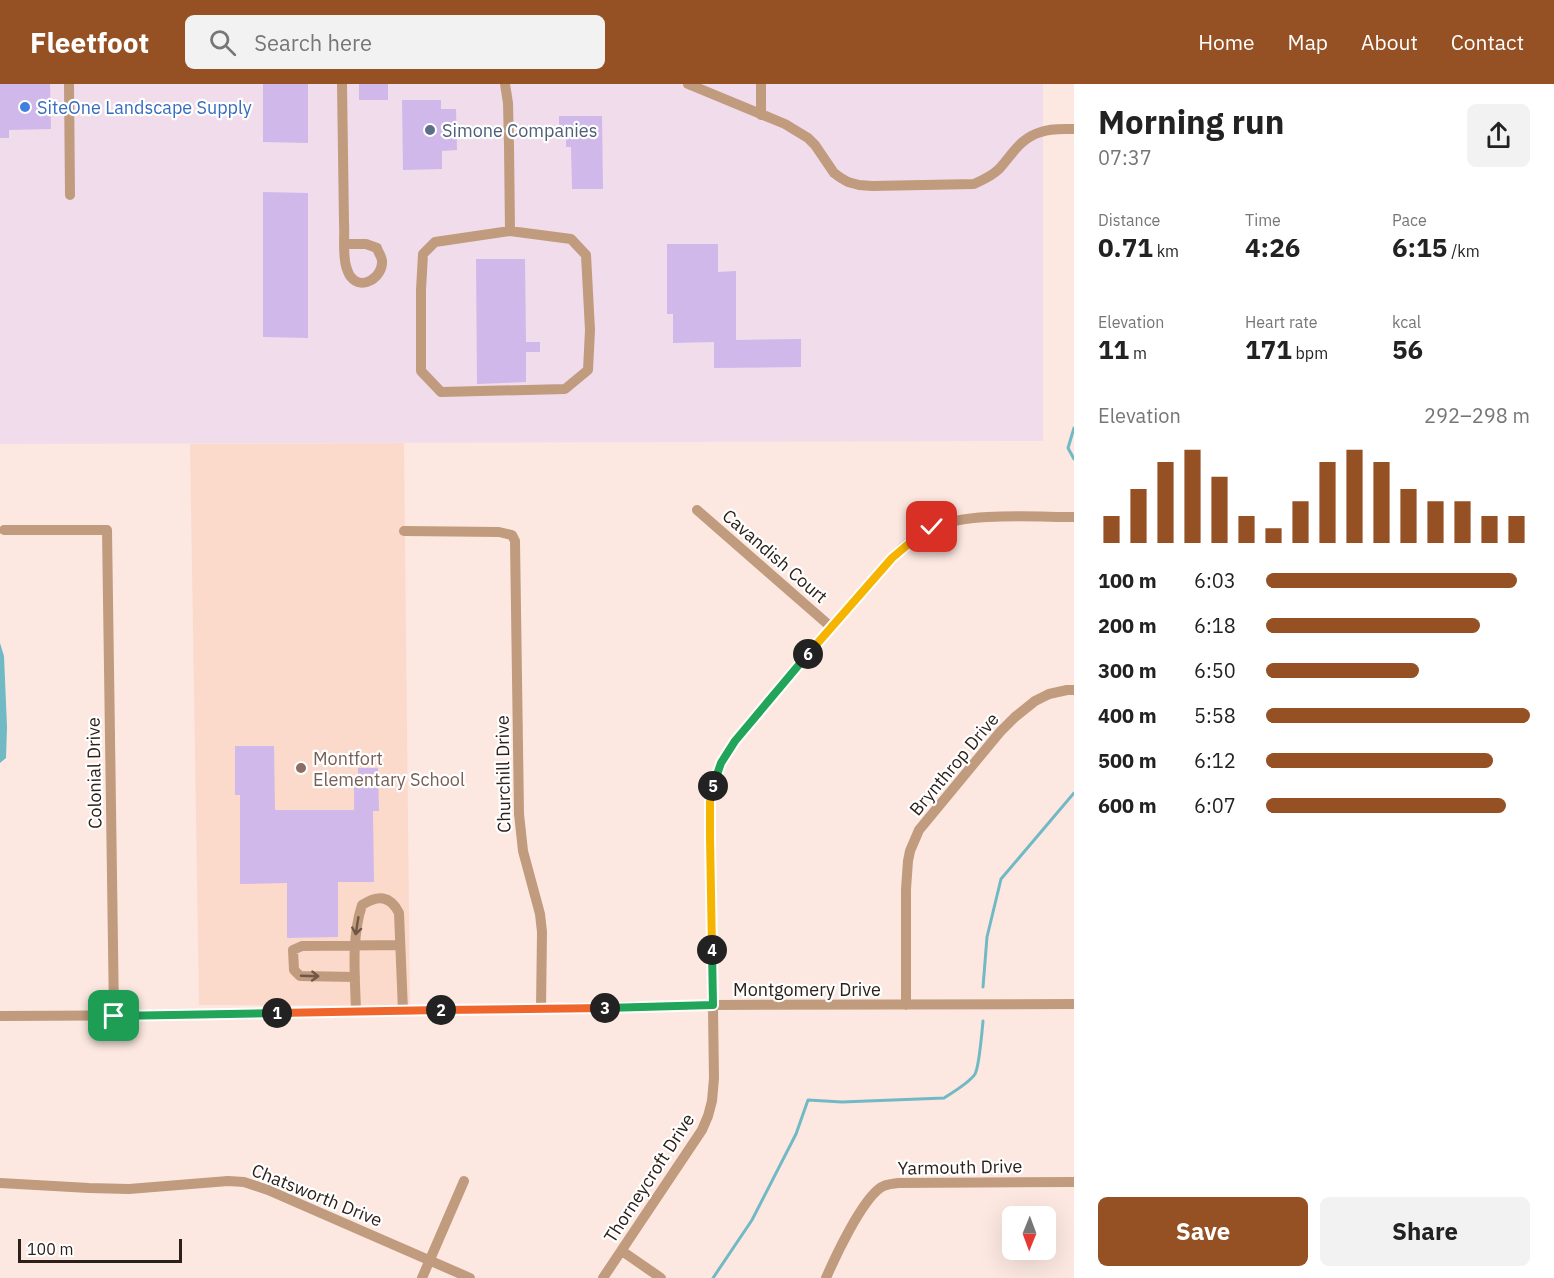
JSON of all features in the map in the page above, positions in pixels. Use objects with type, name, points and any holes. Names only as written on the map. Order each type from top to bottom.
[{"type":"street","points":[[69,84],[70,195]]},
{"type":"street","points":[[342,84],[345,244]]},
{"type":"street","points":[[505,84],[508,103],[510,231]]},
{"type":"street","points":[[688,84],[784,124],[808,138],[834,173],[859,185],[974,183],[985,180],[998,170],[1016,147],[1031,135],[1050,130],[1074,129]]},
{"type":"street","points":[[761,84],[761,115]]},
{"type":"street","points":[[510,231],[571,239],[586,255],[590,330],[588,370],[565,389],[441,392],[421,371],[423,254],[435,242],[510,231]]},
{"type":"street","name":"Cavandish Court","points":[[697,510],[831,627]]},
{"type":"street","name":"Thorneycroft Drive","points":[[603,1278],[693,1145],[702,1130],[712,1101],[714,1078],[710,802],[713,783],[721,763],[735,741],[831,627],[892,558],[919,535],[932,527],[968,519],[1074,517]]},
{"type":"street","name":"Colonial Drive","points":[[4,530],[107,530],[114,1016]]},
{"type":"street","name":"Churchill Drive","points":[[404,531],[499,532],[512,535],[516,545],[519,814],[523,851],[540,914],[542,932],[541,1010]]},
{"type":"street","name":"Brynthrop Drive","points":[[906,1005],[908,861],[920,830],[1015,717],[1035,701],[1050,694],[1074,690]]},
{"type":"street","points":[[356,1011],[354,946],[362,904],[371,899],[387,898],[395,904],[399,913],[403,1011]]},
{"type":"street","points":[[355,976],[300,976],[294,970],[293,950],[302,946],[400,945]]},
{"type":"street","name":"Montgomery Drive","points":[[0,1016],[541,1010],[713,1005],[1074,1004]]},
{"type":"street","name":"Chatsworth Drive","points":[[0,1183],[129,1188],[214,1181],[244,1182],[268,1190],[470,1278]]},
{"type":"street","points":[[422,1278],[464,1181]]},
{"type":"street","name":"Yarmouth Drive","points":[[826,1278],[860,1212],[872,1195],[882,1186],[898,1183],[1074,1182]]},
{"type":"street","points":[[622,1251],[661,1278]]},
{"type":"shaded area","points":[[0,84],[1043,84],[1043,441],[0,444]]},
{"type":"shaded area","name":"Montfort Elementary School","points":[[404,443],[410,1006],[199,1005],[190,444]]},
{"type":"water","points":[[0,643],[4,656],[7,727],[6,758],[0,763]]},
{"type":"building","name":"SiteOne Landscape Supply","points":[[0,84],[50,84],[51,129],[9,130],[9,138],[0,138]]},
{"type":"building","points":[[263,84],[308,84],[308,143],[263,142]]},
{"type":"building","points":[[359,84],[388,84],[388,100],[359,100]]},
{"type":"building","name":"Simone Companies","points":[[402,100],[441,100],[441,109],[456,109],[457,150],[442,151],[442,169],[403,170]]},
{"type":"building","points":[[559,116],[602,116],[603,189],[572,189],[571,147],[566,147],[566,137],[559,137]]},
{"type":"building","points":[[263,192],[308,193],[308,338],[263,337]]},
{"type":"building","points":[[667,244],[718,244],[718,272],[736,271],[736,340],[801,339],[801,367],[714,368],[714,342],[673,343],[673,314],[667,314]]},
{"type":"building","points":[[476,259],[525,259],[526,342],[540,342],[540,352],[526,352],[526,382],[477,384]]},
{"type":"building","points":[[235,746],[274,746],[275,810],[354,810],[354,778],[358,778],[358,768],[378,768],[379,811],[373,811],[374,882],[338,882],[338,937],[287,938],[287,883],[240,884],[240,795],[235,795]]},
{"type":"waterway","points":[[1074,428],[1068,448],[1074,459]]},
{"type":"waterway","points":[[983,987],[987,937],[1001,879],[1074,793]]},
{"type":"waterway","points":[[713,1278],[752,1220],[796,1134],[808,1100],[842,1102],[944,1098],[975,1074],[983,1021]]},
{"type":"place","name":"SiteOne Landscape Supply","points":[[25,107]]},
{"type":"place","name":"Simone Companies","points":[[430,130]]},
{"type":"place","name":"Montfort Elementary School","points":[[301,768]]},
{"type":"route","points":[[114,1016],[541,1010],[713,1005],[710,802],[713,783],[721,763],[735,741],[892,558],[932,527]]}]
